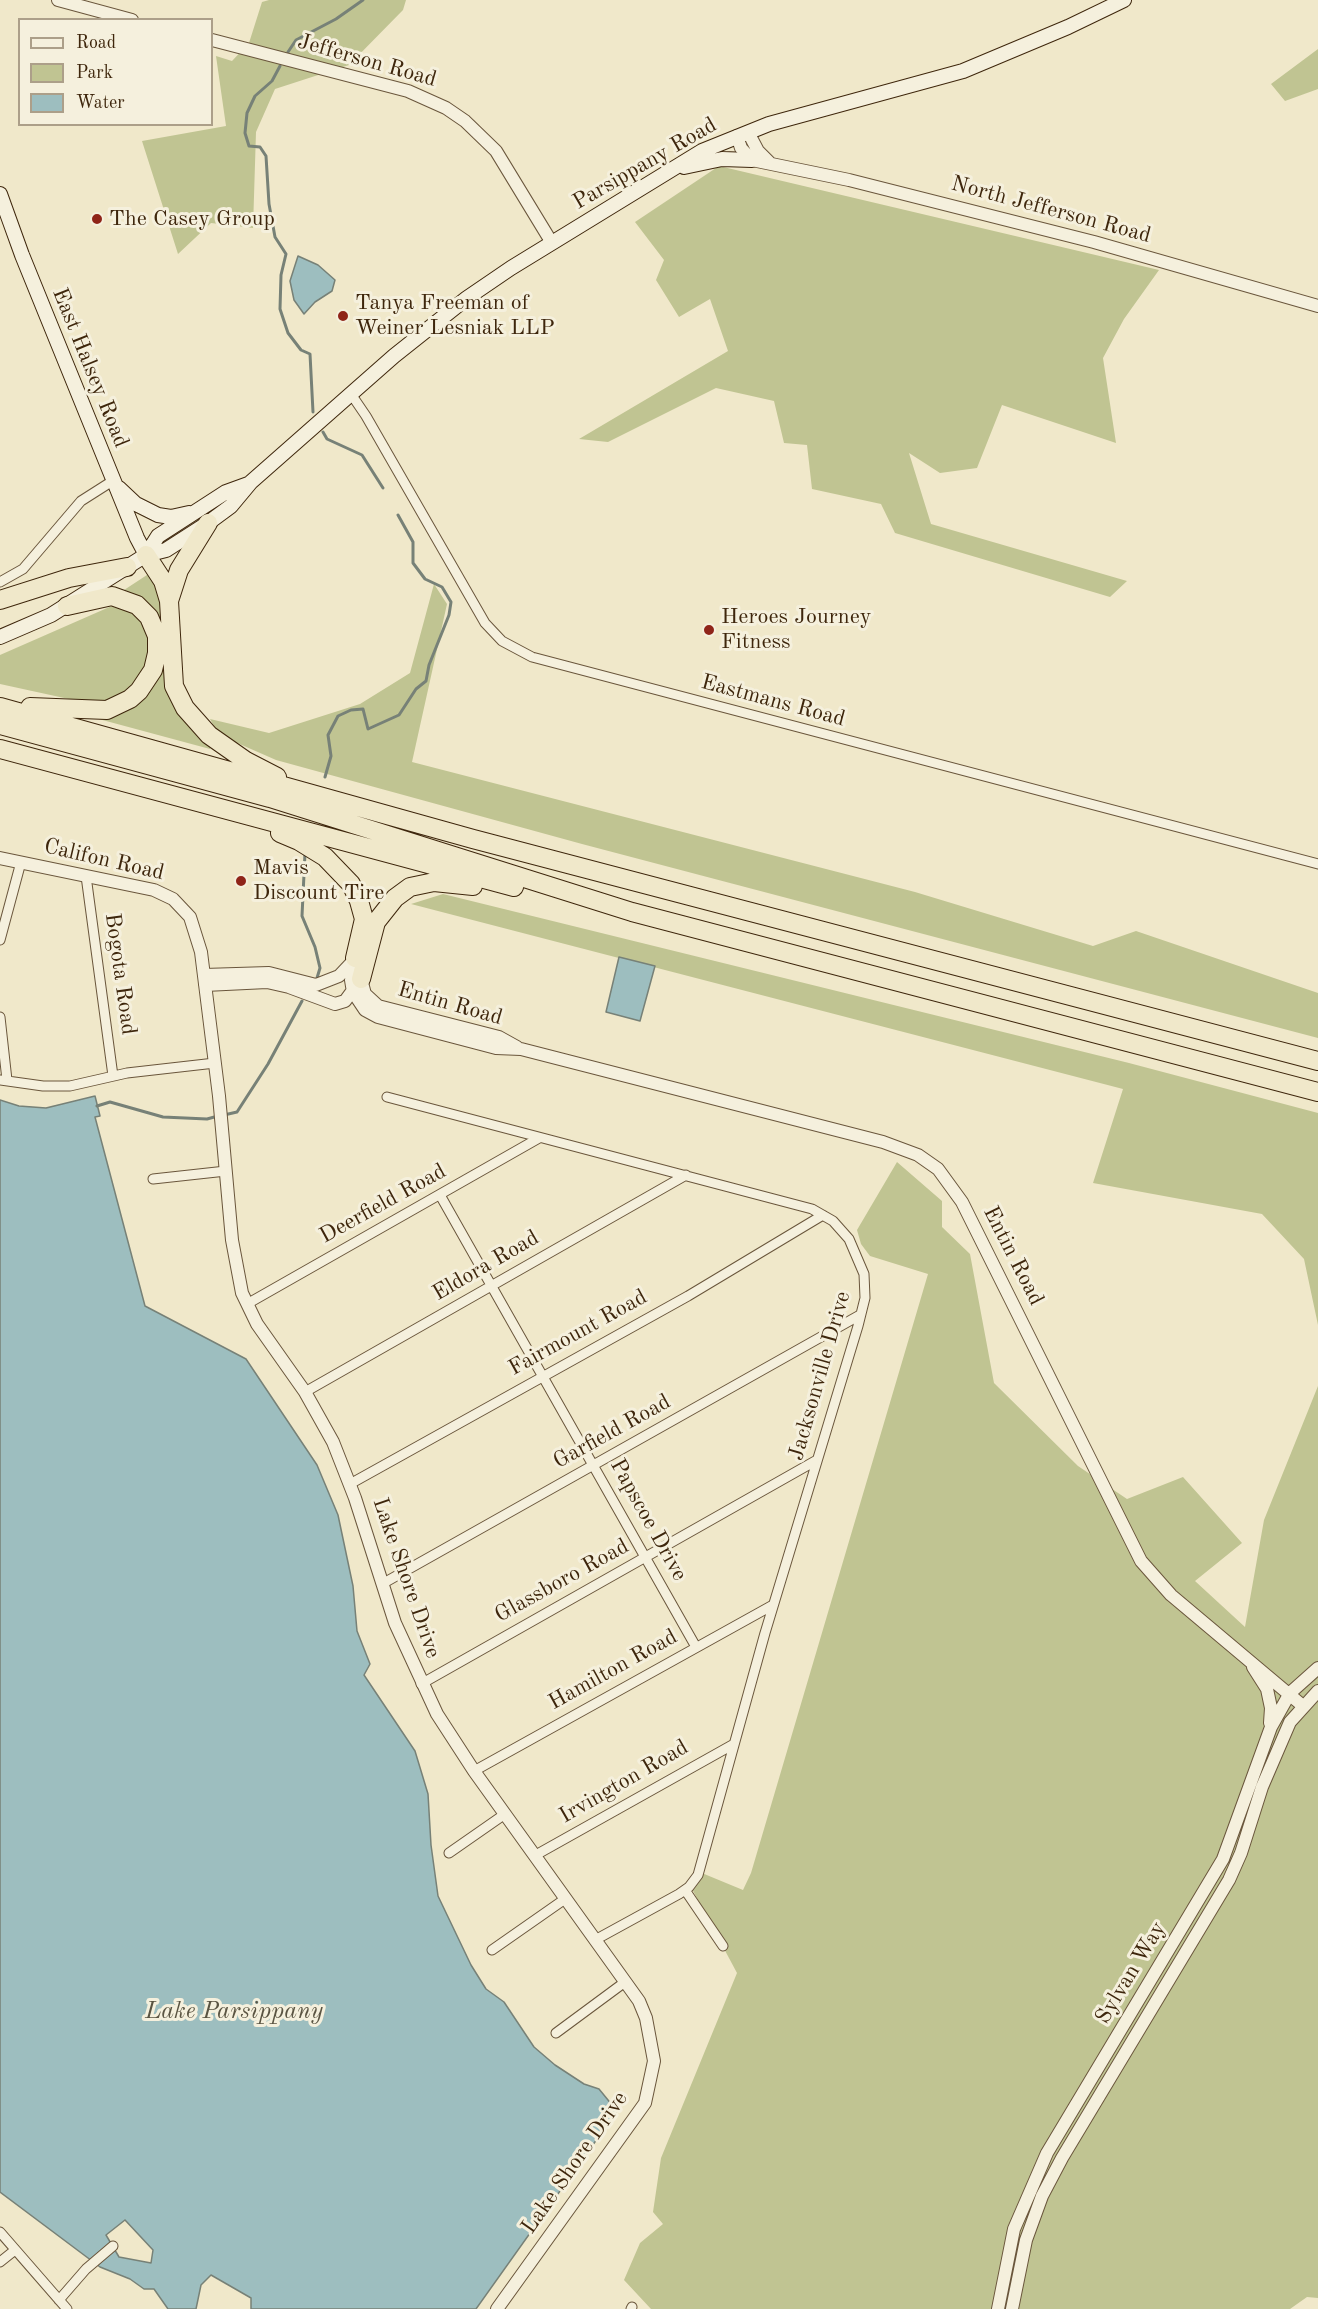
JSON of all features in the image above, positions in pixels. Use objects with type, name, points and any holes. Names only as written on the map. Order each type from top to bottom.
[{"type":"highway","points":[[169,601],[179,570],[202,517]]},
{"type":"highway","points":[[146,555],[163,581],[169,601],[172,674],[174,686],[185,708],[196,723],[226,748],[311,795]]},
{"type":"highway","points":[[0,600],[69,578],[127,567]]},
{"type":"highway","points":[[0,706],[107,710],[130,699],[146,682],[156,660],[158,646],[155,628],[143,609],[131,600],[112,596],[67,606]]},
{"type":"highway","points":[[0,706],[311,795],[1318,1061]]},
{"type":"highway","points":[[0,725],[270,798],[632,912],[1318,1092]]},
{"type":"highway","points":[[0,748],[593,910],[632,912]]},
{"type":"highway","points":[[203,802],[299,841],[334,865],[351,884],[362,910],[363,925],[355,958]]},
{"type":"highway","points":[[357,986],[379,916],[395,898],[410,888],[434,882],[461,884],[499,892],[523,890]]},
{"type":"main road","name":"Parsippany Road","points":[[0,637],[67,606],[146,555],[166,550],[202,517],[231,506],[251,482],[351,394],[467,298],[552,243],[702,152],[743,134],[963,71],[1068,27],[1124,0]]},
{"type":"main road","points":[[665,174],[712,160],[752,160]]},
{"type":"main road","name":"East Halsey Road","points":[[0,194],[22,255],[146,555]]},
{"type":"main road","points":[[114,482],[136,504],[158,515],[202,517]]},
{"type":"street","points":[[58,0],[125,18]]},
{"type":"street","name":"Jefferson Road","points":[[213,40],[408,91],[446,108],[465,121],[496,151],[552,243]]},
{"type":"street","points":[[743,134],[741,148],[752,160]]},
{"type":"street","points":[[743,134],[771,164]]},
{"type":"street","name":"North Jefferson Road","points":[[752,160],[1082,239],[1318,306]]},
{"type":"street","name":"Eastmans Road","points":[[351,394],[366,416],[485,623],[502,641],[532,657],[1318,864]]},
{"type":"street","points":[[0,582],[23,569],[81,501],[114,482]]},
{"type":"street","name":"Califon Road","points":[[0,858],[162,893],[173,899],[190,917]]},
{"type":"street","points":[[0,940],[21,862]]},
{"type":"street","name":"Bogota Road","points":[[87,876],[113,1076]]},
{"type":"street","name":"Lake Shore Drive","points":[[190,917],[199,940],[215,1063],[236,1272],[247,1304],[262,1331],[305,1392],[333,1442],[350,1484],[395,1623],[421,1684],[437,1714],[474,1771],[639,2001],[651,2036],[654,2061],[646,2099],[632,2124],[496,2309]]},
{"type":"street","points":[[204,980],[268,973],[316,985],[339,976],[355,958]]},
{"type":"street","points":[[204,980],[267,982],[289,987],[335,1004],[345,1001],[357,986],[351,980],[355,958]]},
{"type":"street","name":"Entin Road","points":[[357,986],[378,1005],[499,1037],[521,1049],[883,1142],[918,1155],[938,1169],[962,1202],[1141,1561],[1171,1594],[1303,1706]]},
{"type":"street","points":[[0,1017],[4,1080],[54,1087],[113,1076],[215,1063]]},
{"type":"street","name":"Jacksonville Drive","points":[[387,1097],[801,1204],[824,1215],[842,1230],[861,1262],[865,1286],[860,1314],[773,1605],[698,1875],[685,1890],[595,1940]]},
{"type":"street","name":"Deerfield Road","points":[[247,1304],[539,1138]]},
{"type":"street","points":[[153,1179],[226,1171]]},
{"type":"street","name":"Eldora Road","points":[[305,1392],[686,1175]]},
{"type":"street","name":"Papscoe Drive","points":[[441,1195],[696,1647]]},
{"type":"street","name":"Fairmount Road","points":[[350,1484],[542,1375],[688,1296],[824,1215]]},
{"type":"street","name":"Garfield Road","points":[[382,1584],[860,1314]]},
{"type":"street","name":"Glassboro Road","points":[[421,1684],[817,1460]]},
{"type":"street","name":"Hamilton Road","points":[[474,1771],[773,1605]]},
{"type":"street","points":[[1245,1656],[1267,1689],[1272,1708],[1268,1736]]},
{"type":"street","name":"Sylvan Way","points":[[998,2309],[1014,2229],[1043,2161],[1223,1859],[1268,1736],[1290,1693],[1318,1668]]},
{"type":"street","name":"Sylvan Way","points":[[1012,2309],[1026,2240],[1042,2196],[1062,2158],[1229,1880],[1241,1853],[1276,1751],[1290,1722],[1318,1691]]},
{"type":"street","name":"Irvington Road","points":[[534,1856],[734,1744]]},
{"type":"street","points":[[449,1852],[505,1815]]},
{"type":"street","points":[[685,1890],[723,1946]]},
{"type":"street","points":[[492,1950],[566,1899]]},
{"type":"street","points":[[556,2034],[625,1982]]},
{"type":"street","points":[[0,2232],[67,2309]]},
{"type":"street","points":[[59,2301],[86,2269],[113,2246]]},
{"type":"street","points":[[0,2262],[15,2250]]},
{"type":"green space","points":[[269,0],[406,0],[403,10],[349,65],[275,89],[256,132],[253,228],[211,223],[178,254],[142,141],[226,126],[216,56],[232,61],[249,43],[262,2]]},
{"type":"green space","points":[[1318,49],[1318,89],[1285,101],[1271,84]]},
{"type":"green space","points":[[719,166],[1159,270],[1124,319],[1103,358],[1116,443],[1002,405],[977,468],[940,473],[909,453],[931,524],[1127,581],[1110,597],[895,533],[881,504],[812,489],[807,445],[784,443],[774,401],[716,388],[608,442],[579,439],[728,351],[710,299],[679,317],[656,280],[664,260],[635,222]]},
{"type":"green space","points":[[150,573],[159,587],[166,674],[212,746],[210,749],[95,718],[109,714],[161,651],[121,592]]},
{"type":"green space","points":[[434,584],[447,604],[412,762],[915,892],[1093,946],[1136,931],[1318,993],[1318,1038],[582,844],[276,760],[219,735],[210,719],[269,733],[360,704],[410,673]]},
{"type":"green space","points":[[114,605],[128,609],[140,618],[149,637],[145,669],[131,689],[108,703],[78,701],[0,684],[0,655]]},
{"type":"green space","points":[[443,894],[1129,1063],[1318,1113],[1318,1325],[1304,1259],[1262,1214],[1093,1183],[1123,1089],[411,904]]},
{"type":"green space","points":[[897,1162],[942,1201],[942,1227],[970,1254],[994,1383],[1078,1466],[1127,1499],[1183,1477],[1242,1543],[1195,1581],[1245,1627],[1264,1520],[1318,1386],[1318,2298],[1307,2297],[1290,2309],[651,2309],[624,2280],[640,2243],[663,2224],[653,2212],[661,2158],[737,1973],[691,1887],[697,1871],[743,1890],[751,1873],[928,1274],[870,1256],[861,1244],[857,1230]]},
{"type":"water","points":[[298,256],[318,265],[335,280],[332,291],[315,302],[304,314],[294,300],[290,281]]},
{"type":"water","points":[[619,957],[655,966],[640,1021],[606,1012]]},
{"type":"water","name":"Lake Parsippany","points":[[95,1096],[100,1116],[95,1117],[145,1306],[246,1359],[317,1465],[338,1515],[353,1586],[357,1631],[370,1664],[364,1675],[415,1751],[428,1794],[431,1845],[438,1896],[471,1965],[486,1989],[504,2002],[534,2047],[555,2065],[584,2084],[599,2089],[617,2111],[476,2309],[251,2309],[251,2298],[211,2275],[201,2285],[196,2309],[168,2309],[154,2289],[144,2289],[130,2279],[100,2267],[0,2192],[0,1100],[19,1106],[46,1108]],"holes":[[[125,2220],[153,2250],[151,2263],[119,2257],[106,2235]]]},
{"type":"waterway","points":[[288,52],[296,40],[336,19],[363,0]]},
{"type":"waterway","points":[[280,66],[272,81],[255,96],[247,113],[245,133],[249,146],[260,147],[266,156],[269,204],[275,237],[286,254],[281,275],[280,309],[288,333],[301,350],[310,354],[313,412]]},
{"type":"waterway","points":[[323,432],[327,439],[362,455],[383,488]]},
{"type":"waterway","points":[[325,777],[331,756],[328,735],[338,716],[351,710],[363,709],[368,729],[399,715],[416,689],[426,681],[429,665],[449,615],[451,602],[442,587],[425,579],[413,563],[413,542],[398,515]]},
{"type":"waterway","points":[[305,853],[302,916],[315,947],[320,968],[317,978]]},
{"type":"waterway","points":[[224,1115],[237,1112],[268,1064],[302,1001]]},
{"type":"waterway","points":[[97,1106],[110,1102],[163,1117],[207,1119],[218,1116]]},
{"type":"place","name":"The Casey Group","points":[[97,219]]},
{"type":"place","name":"Tanya Freeman of Weiner Lesniak LLP","points":[[343,316]]},
{"type":"place","name":"Heroes Journey Fitness","points":[[709,630]]},
{"type":"place","name":"Mavis Discount Tire","points":[[241,881]]}]
